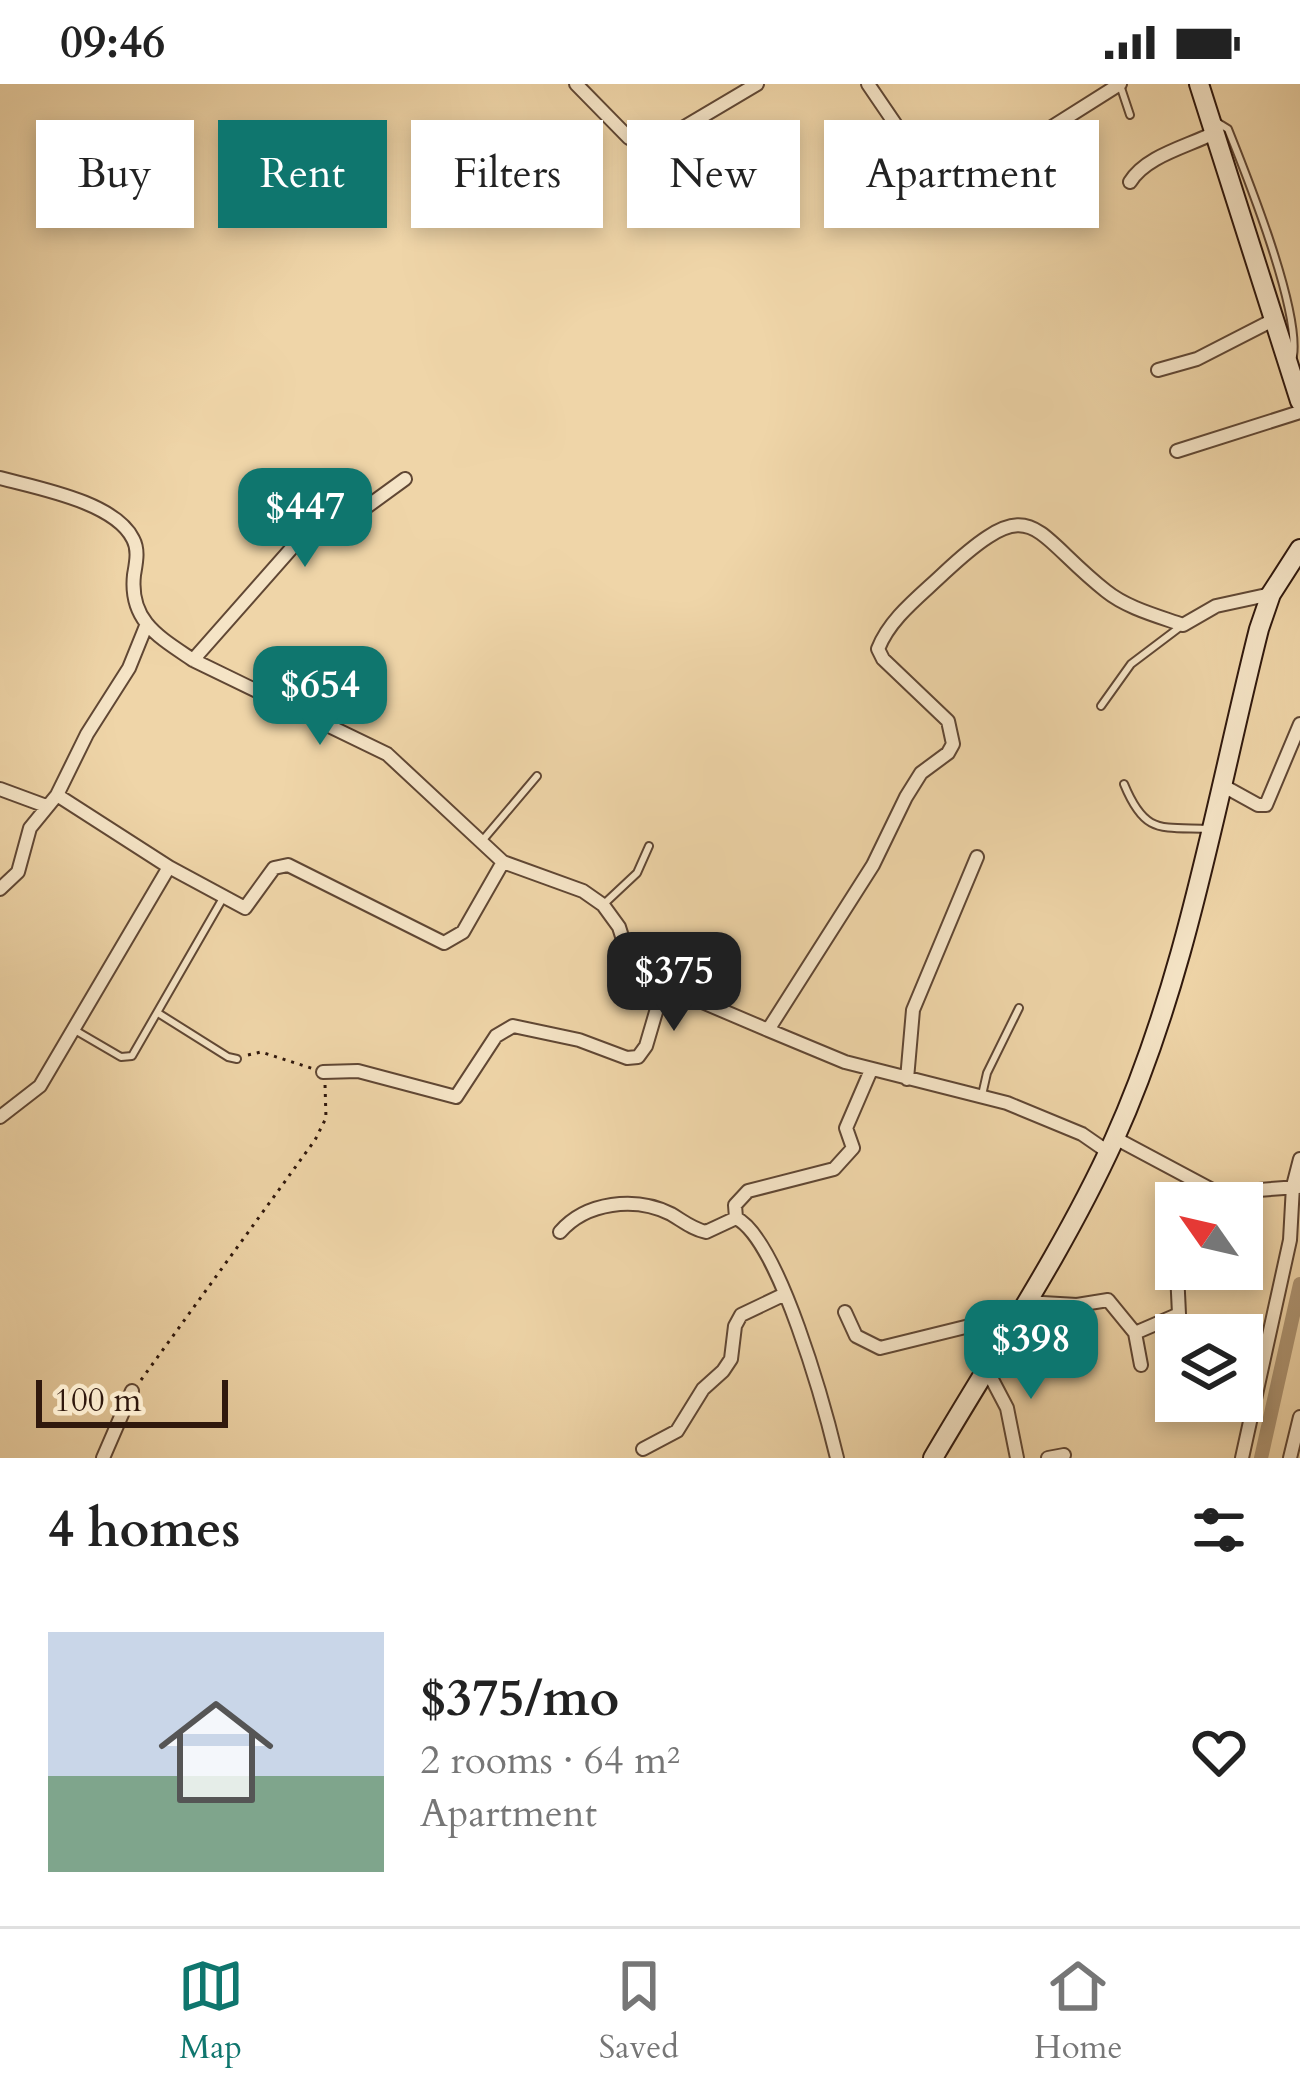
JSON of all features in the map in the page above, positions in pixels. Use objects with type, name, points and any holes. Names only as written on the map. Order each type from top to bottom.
[{"type":"main road","points":[[1200,85],[1300,401]]},
{"type":"main road","points":[[933,1458],[1112,1145],[1164,1011],[1271,594],[1300,549]]},
{"type":"street","points":[[576,84],[629,137],[642,143],[666,138],[757,84]]},
{"type":"street","points":[[868,84],[930,175],[944,185],[960,185],[1120,84]]},
{"type":"street","points":[[1130,182],[1139,168],[1212,127]]},
{"type":"street","points":[[1157,370],[1197,359],[1273,320]]},
{"type":"street","points":[[1177,451],[1300,412]]},
{"type":"street","points":[[0,478],[83,502],[121,524],[133,536],[137,552],[134,608],[146,626],[193,660],[387,754],[503,862],[583,891],[603,905],[619,927],[639,975],[871,1070],[982,1095],[1112,1145],[1185,1182]]},
{"type":"street","points":[[193,660],[314,524],[339,527],[406,479]]},
{"type":"street","points":[[768,1030],[873,865],[921,773],[953,744],[948,721],[878,649],[890,625],[987,537],[1017,524],[1044,532],[1110,595],[1183,625],[1216,606],[1271,594]]},
{"type":"street","points":[[0,889],[19,872],[25,840],[129,668],[146,626]]},
{"type":"street","points":[[1220,784],[1266,805],[1300,724]]},
{"type":"street","points":[[0,790],[52,801],[245,908],[274,868],[288,865],[444,943],[463,932],[503,862]]},
{"type":"street","points":[[907,1079],[913,1010],[977,857]]},
{"type":"street","points":[[0,1117],[40,1086],[169,866]]},
{"type":"street","points":[[323,1072],[358,1071],[456,1097],[496,1036],[513,1026],[579,1040],[627,1058],[638,1057],[646,1046],[663,988]]},
{"type":"street","points":[[736,1218],[735,1205],[748,1191],[834,1168],[844,1161],[853,1148],[846,1128],[871,1070]]},
{"type":"street","points":[[1242,1458],[1290,1240],[1300,1159]]},
{"type":"street","points":[[1263,1192],[1296,1187]]},
{"type":"street","points":[[560,1232],[573,1216],[590,1208],[651,1207],[706,1232],[736,1218]]},
{"type":"street","points":[[736,1218],[753,1229],[784,1294],[812,1363],[837,1458]]},
{"type":"street","points":[[1135,1333],[1179,1314],[1178,1290]]},
{"type":"street","points":[[643,1449],[676,1431],[703,1389],[724,1371],[741,1315],[784,1294]]},
{"type":"street","points":[[845,1312],[856,1336],[880,1348],[1021,1308],[1108,1300],[1135,1333],[1141,1365]]},
{"type":"street","points":[[986,1368],[1007,1408],[1017,1458]]},
{"type":"street","points":[[103,1458],[132,1391]]},
{"type":"street","points":[[1290,1458],[1300,1417]]},
{"type":"street","points":[[1048,1458],[1064,1455]]},
{"type":"lane","points":[[1120,84],[1130,115]]},
{"type":"lane","points":[[1212,127],[1221,122],[1228,129],[1281,257],[1299,334],[1292,366]]},
{"type":"lane","points":[[1101,706],[1131,664],[1183,625]]},
{"type":"lane","points":[[482,841],[536,776]]},
{"type":"lane","points":[[1124,784],[1138,814],[1153,827],[1210,829]]},
{"type":"lane","points":[[603,905],[637,873],[650,846]]},
{"type":"lane","points":[[74,1030],[128,1058],[224,897]]},
{"type":"lane","points":[[982,1095],[987,1073],[1019,1008]]},
{"type":"lane","points":[[157,1012],[238,1059]]},
{"type":"path","points":[[132,1391],[315,1140],[326,1118],[323,1072],[261,1052],[238,1059]]},
{"type":"waterway","points":[[1261,1458],[1300,1284]]}]
